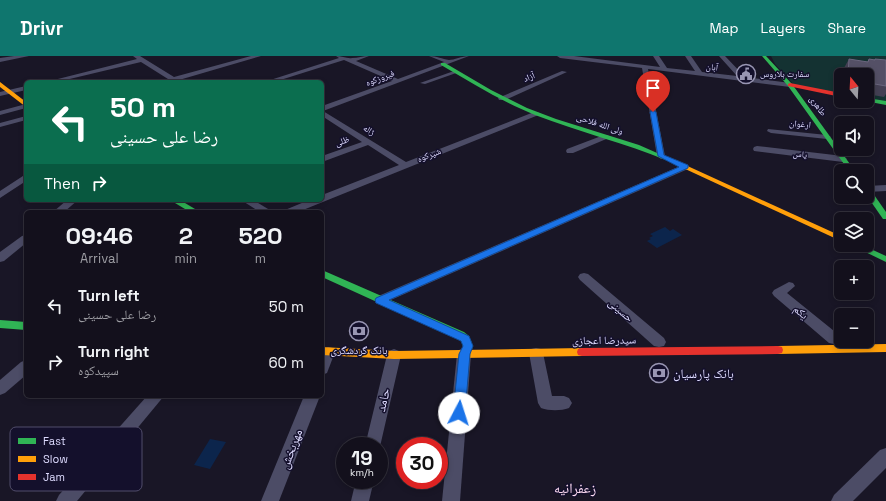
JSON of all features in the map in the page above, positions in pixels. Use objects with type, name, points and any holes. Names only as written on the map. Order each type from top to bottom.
[{"type":"street","points":[[0,60],[26,56]]},
{"type":"street","points":[[57,80],[139,58],[153,56]]},
{"type":"street","points":[[178,80],[258,56]]},
{"type":"street","points":[[273,80],[344,58],[366,56]]},
{"type":"street","points":[[432,56],[447,63]]},
{"type":"street","name":"فیروزکوه","points":[[324,108],[466,56]]},
{"type":"street","name":"آبان","points":[[560,56],[645,68],[790,85]]},
{"type":"street","points":[[616,56],[618,64]]},
{"type":"street","points":[[656,56],[665,70]]},
{"type":"street","points":[[688,56],[700,74]]},
{"type":"street","points":[[722,56],[744,80]]},
{"type":"street","name":"طاهری","points":[[764,56],[790,85],[847,164]]},
{"type":"street","points":[[139,58],[173,80]]},
{"type":"street","points":[[344,58],[398,81]]},
{"type":"street","name":"ولی‌ الله فلاحی","points":[[447,63],[456,72],[502,98],[537,114],[607,136],[661,156],[834,236]]},
{"type":"street","points":[[645,68],[661,156]]},
{"type":"street","points":[[423,83],[456,72]]},
{"type":"street","name":"آزاد","points":[[502,98],[564,72]]},
{"type":"street","points":[[0,84],[24,104]]},
{"type":"street","points":[[790,85],[834,94]]},
{"type":"street","points":[[0,94],[24,88]]},
{"type":"street","points":[[874,101],[886,103]]},
{"type":"street","points":[[0,113],[24,107]]},
{"type":"street","name":"ژاله","points":[[324,114],[405,165]]},
{"type":"street","name":"شیرکوه","points":[[324,197],[537,114]]},
{"type":"street","points":[[0,125],[24,119]]},
{"type":"street","name":"ارغوان","points":[[771,132],[828,137]]},
{"type":"street","points":[[570,151],[607,136]]},
{"type":"street","name":"ظلی","points":[[324,158],[369,142]]},
{"type":"street","name":"یاس","points":[[757,149],[843,158]]},
{"type":"street","points":[[380,300],[685,167]]},
{"type":"street","points":[[0,195],[24,178]]},
{"type":"street","points":[[874,189],[886,188]]},
{"type":"street","points":[[874,200],[886,217]]},
{"type":"street","points":[[61,210],[71,202]]},
{"type":"street","points":[[179,202],[191,210]]},
{"type":"street","points":[[250,202],[264,210]]},
{"type":"street","points":[[294,210],[313,202]]},
{"type":"street","points":[[0,258],[24,240]]},
{"type":"street","points":[[870,252],[886,259]]},
{"type":"street","points":[[324,274],[460,335],[465,339],[466,350],[451,501]]},
{"type":"street","name":"حسینی","points":[[584,278],[659,342]]},
{"type":"street","name":"یکم","points":[[789,286],[778,292],[834,336]]},
{"type":"street","points":[[0,316],[24,318]]},
{"type":"street","points":[[0,324],[24,326]]},
{"type":"street","points":[[818,340],[834,339]]},
{"type":"street","name":"سیدرضا اعجازی","points":[[324,348],[394,355],[466,350],[659,342],[738,341]]},
{"type":"street","points":[[324,348],[360,344]]},
{"type":"street","name":"سیدرضا اعجازی","points":[[414,345],[466,350],[536,353],[886,348]]},
{"type":"street","points":[[536,353],[546,403],[564,403]]},
{"type":"street","name":"حامد","points":[[375,437],[394,355]]},
{"type":"street","points":[[0,389],[24,368]]},
{"type":"street","points":[[129,427],[154,398]]},
{"type":"street","name":"مهربخش","points":[[270,501],[311,398]]},
{"type":"street","points":[[840,501],[886,456]]},
{"type":"street","points":[[360,501],[363,489]]},
{"type":"street","points":[[65,501],[74,491]]},
{"type":"green space","points":[[771,56],[886,56],[886,103],[874,100],[874,68],[834,68],[834,92],[794,85],[775,64]]},
{"type":"water","points":[[665,227],[670,231],[673,229],[682,235],[657,248],[647,241],[653,236],[650,234]]},
{"type":"water","points":[[210,439],[226,442],[210,469],[194,465]]},
{"type":"building","points":[[849,59],[868,62],[869,59],[886,60],[886,86],[874,84],[874,68],[848,68]]},
{"type":"traffic: fast","points":[[764,56],[790,85],[847,164]]},
{"type":"traffic: fast","points":[[443,64],[489,91],[525,109],[637,147],[670,160]]},
{"type":"traffic: fast","points":[[874,101],[886,103]]},
{"type":"traffic: fast","points":[[874,201],[886,217]]},
{"type":"traffic: fast","points":[[178,202],[192,210]]},
{"type":"traffic: fast","points":[[870,252],[886,259]]},
{"type":"traffic: fast","points":[[324,274],[460,335],[465,339],[468,346]]},
{"type":"traffic: fast","points":[[0,324],[24,326]]},
{"type":"traffic: slow","points":[[0,84],[24,103]]},
{"type":"traffic: slow","points":[[670,160],[834,236]]},
{"type":"traffic: slow","points":[[778,350],[886,348]]},
{"type":"traffic: slow","points":[[324,351],[394,355],[582,352]]},
{"type":"traffic: jam","points":[[790,85],[834,94]]},
{"type":"traffic: jam","points":[[582,352],[778,350]]},
{"type":"place","name":"سفارت بلاروس","points":[[746,74]]},
{"type":"place","name":"بانک گردشگری","points":[[359,331]]},
{"type":"place","name":"بانک پارسیان","points":[[659,373]]},
{"type":"district","name":"زعفرانیه","points":[[575,488]]},
{"type":"route","points":[[459,413],[464,354],[468,346],[465,339],[460,335],[380,300],[685,167],[661,156],[653,112]]}]
